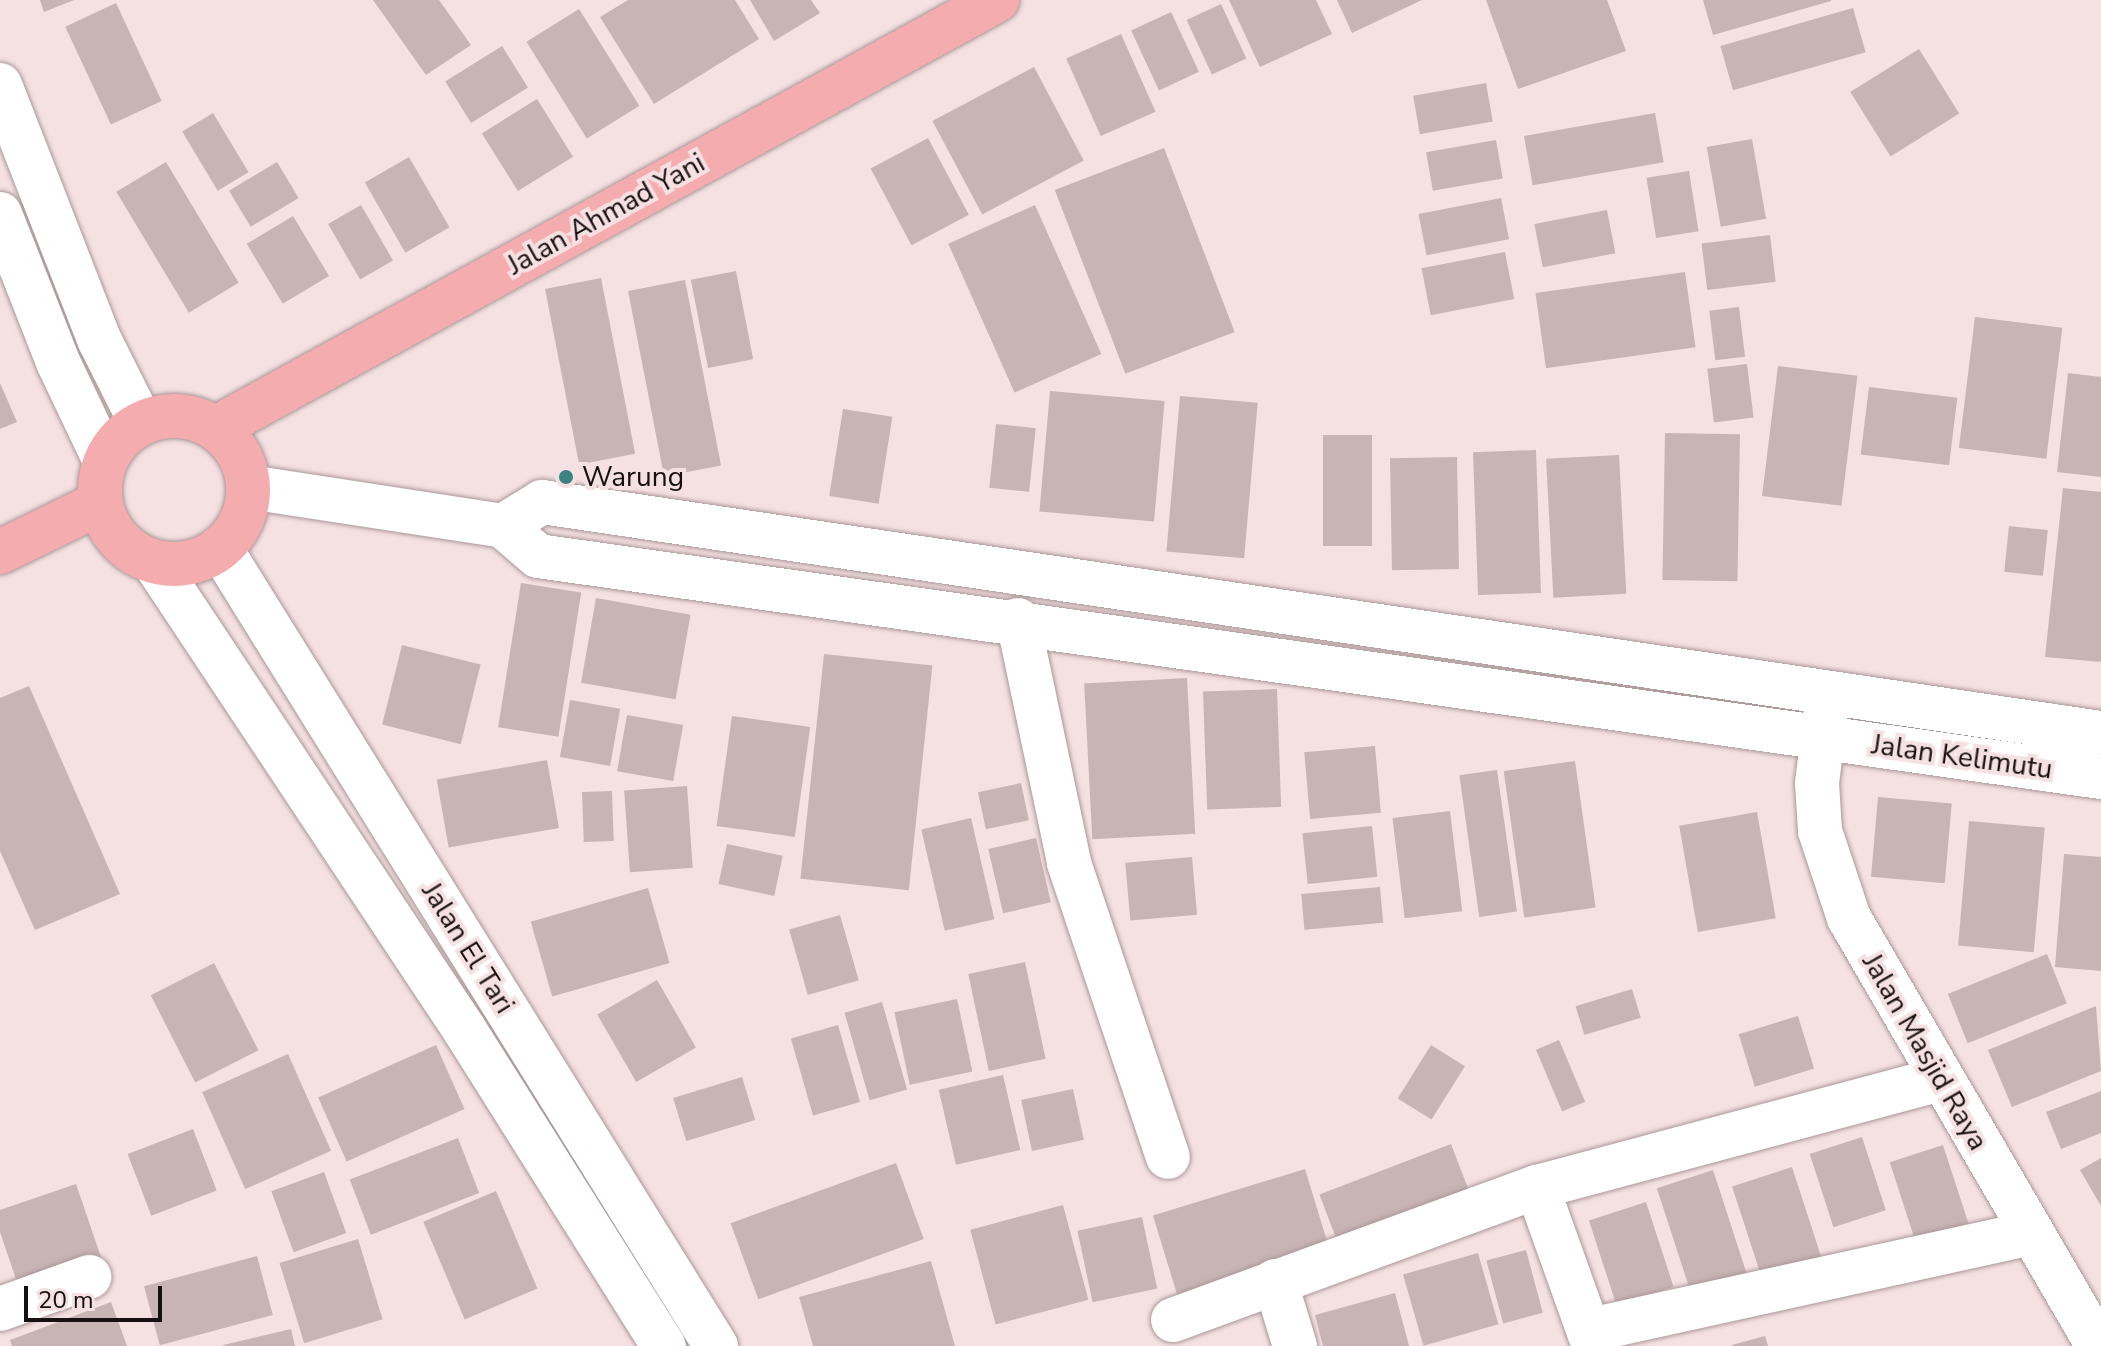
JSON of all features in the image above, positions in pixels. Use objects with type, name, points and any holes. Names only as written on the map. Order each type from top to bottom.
[{"type":"highway","name":"Jalan Ahmad Yani","points":[[216,428],[997,0]]},
{"type":"highway","points":[[179,416],[216,428],[233,444],[249,487],[237,532],[220,548],[199,560],[154,562],[118,539],[103,482],[114,446],[141,423],[179,416]]},
{"type":"highway","points":[[0,552],[103,482]]},
{"type":"street","points":[[0,85],[100,341],[141,423]]},
{"type":"street","points":[[0,206],[41,191]]},
{"type":"street","points":[[0,214],[103,482]]},
{"type":"street","points":[[249,487],[503,526]]},
{"type":"street","name":"Jalan Kelimutu","points":[[2101,733],[542,502],[503,526],[538,556],[1018,620],[2101,777]]},
{"type":"street","name":"Jalan El Tari","points":[[220,548],[716,1346]]},
{"type":"street","name":"Jalan El Tari","points":[[154,562],[464,1029],[664,1346]]},
{"type":"street","points":[[1018,620],[1069,863],[1168,1157]]},
{"type":"street","name":"Jalan Masjid Raya","points":[[1828,691],[1817,783],[1820,831],[1849,918],[1939,1079],[2098,1346]]},
{"type":"street","points":[[1173,1320],[1537,1187],[1939,1079]]},
{"type":"street","points":[[1537,1187],[1592,1338],[2030,1233]]},
{"type":"street","points":[[0,1309],[89,1277]]},
{"type":"street","points":[[1275,1281],[1295,1346]]},
{"type":"building","points":[[40,0],[74,0],[44,12]]},
{"type":"building","points":[[373,0],[439,0],[471,45],[426,75]]},
{"type":"building","points":[[628,0],[735,0],[759,39],[654,104],[600,17]]},
{"type":"building","points":[[750,0],[811,0],[820,13],[774,41]]},
{"type":"building","points":[[1229,0],[1316,0],[1332,34],[1260,67]]},
{"type":"building","points":[[1337,0],[1422,0],[1352,33]]},
{"type":"building","points":[[1486,0],[1607,0],[1626,51],[1518,89]]},
{"type":"building","points":[[1703,0],[1831,0],[1831,1],[1713,35]]},
{"type":"building","points":[[116,3],[162,101],[111,125],[65,27]]},
{"type":"building","points":[[1221,4],[1246,58],[1212,74],[1187,20]]},
{"type":"building","points":[[1853,8],[1866,52],[1733,90],[1720,46]]},
{"type":"building","points":[[579,9],[639,106],[587,139],[526,42]]},
{"type":"building","points":[[1171,12],[1199,72],[1159,90],[1131,31]]},
{"type":"building","points":[[1121,34],[1156,112],[1101,136],[1066,58]]},
{"type":"building","points":[[502,46],[528,88],[471,123],[445,82]]},
{"type":"building","points":[[1919,49],[1959,113],[1891,156],[1850,92]]},
{"type":"building","points":[[1034,67],[1084,161],[982,215],[932,121]]},
{"type":"building","points":[[1486,83],[1493,121],[1420,134],[1413,96]]},
{"type":"building","points":[[537,99],[573,157],[518,191],[482,133]]},
{"type":"building","points":[[213,113],[249,172],[218,191],[182,132]]},
{"type":"building","points":[[1655,113],[1664,162],[1533,185],[1524,136]]},
{"type":"building","points":[[928,138],[969,215],[911,245],[871,169]]},
{"type":"building","points":[[1752,139],[1766,219],[1721,227],[1707,147]]},
{"type":"building","points":[[1496,140],[1503,178],[1433,191],[1426,152]]},
{"type":"building","points":[[1164,148],[1235,332],[1125,374],[1055,190]]},
{"type":"building","points":[[409,157],[450,227],[405,253],[365,182]]},
{"type":"building","points":[[166,162],[239,283],[189,313],[116,192]]},
{"type":"building","points":[[277,162],[299,198],[251,227],[229,191]]},
{"type":"building","points":[[1689,171],[1699,231],[1656,238],[1647,178]]},
{"type":"building","points":[[1501,198],[1509,239],[1427,255],[1419,214]]},
{"type":"building","points":[[361,205],[393,260],[360,279],[328,224]]},
{"type":"building","points":[[1035,205],[1101,354],[1015,393],[948,244]]},
{"type":"building","points":[[1607,210],[1615,253],[1543,267],[1534,224]]},
{"type":"building","points":[[293,216],[329,276],[283,304],[247,244]]},
{"type":"building","points":[[1770,235],[1776,282],[1707,290],[1702,243]]},
{"type":"building","points":[[1505,252],[1514,299],[1431,315],[1422,268]]},
{"type":"building","points":[[736,271],[753,359],[708,368],[691,280]]},
{"type":"building","points":[[1685,272],[1696,347],[1546,368],[1535,293]]},
{"type":"building","points":[[601,278],[635,454],[579,465],[545,289]]},
{"type":"building","points":[[685,280],[721,466],[664,477],[628,291]]},
{"type":"building","points":[[1739,307],[1745,357],[1715,360],[1709,311]]},
{"type":"building","points":[[1975,317],[2062,328],[2046,459],[1959,448]]},
{"type":"building","points":[[1747,364],[1754,418],[1714,422],[1707,369]]},
{"type":"building","points":[[1778,366],[1857,376],[1841,506],[1762,496]]},
{"type":"building","points":[[2068,373],[2101,377],[2101,477],[2057,472]]},
{"type":"building","points":[[0,383],[17,422],[0,429]]},
{"type":"building","points":[[1869,387],[1957,398],[1949,465],[1861,454]]},
{"type":"building","points":[[1050,391],[1165,401],[1154,522],[1039,512]]},
{"type":"building","points":[[1180,396],[1258,403],[1244,558],[1166,551]]},
{"type":"building","points":[[843,409],[892,417],[879,504],[829,496]]},
{"type":"building","points":[[996,424],[1036,428],[1029,492],[989,488]]},
{"type":"building","points":[[1665,433],[1740,434],[1737,581],[1662,580]]},
{"type":"building","points":[[1323,435],[1372,435],[1372,546],[1323,546]]},
{"type":"building","points":[[1536,450],[1541,593],[1478,595],[1473,452]]},
{"type":"building","points":[[1619,455],[1626,594],[1553,598],[1546,459]]},
{"type":"building","points":[[1457,457],[1459,569],[1392,570],[1390,458]]},
{"type":"building","points":[[2063,488],[2101,492],[2101,662],[2045,657]]},
{"type":"building","points":[[2009,526],[2048,530],[2043,576],[2004,572]]},
{"type":"building","points":[[521,583],[581,593],[558,737],[498,727]]},
{"type":"building","points":[[596,598],[691,615],[676,699],[581,683]]},
{"type":"building","points":[[402,645],[481,665],[461,744],[382,725]]},
{"type":"building","points":[[824,654],[932,665],[909,890],[800,879]]},
{"type":"building","points":[[1187,678],[1195,834],[1092,839],[1084,683]]},
{"type":"building","points":[[29,686],[120,894],[35,930],[0,851],[0,698]]},
{"type":"building","points":[[1277,689],[1281,807],[1207,810],[1203,692]]},
{"type":"building","points":[[570,700],[620,709],[610,766],[560,757]]},
{"type":"building","points":[[627,715],[683,725],[673,781],[617,771]]},
{"type":"building","points":[[732,716],[810,727],[795,837],[717,826]]},
{"type":"building","points":[[1375,746],[1381,813],[1310,819],[1304,752]]},
{"type":"building","points":[[547,760],[559,828],[449,847],[437,779]]},
{"type":"building","points":[[1575,761],[1596,908],[1524,918],[1504,771]]},
{"type":"building","points":[[1497,770],[1517,912],[1479,917],[1459,775]]},
{"type":"building","points":[[1021,783],[1029,820],[986,829],[978,792]]},
{"type":"building","points":[[687,786],[693,868],[630,872],[624,790]]},
{"type":"building","points":[[612,791],[614,841],[584,842],[582,792]]},
{"type":"building","points":[[1878,797],[1952,803],[1945,883],[1871,877]]},
{"type":"building","points":[[1450,811],[1462,911],[1405,918],[1392,818]]},
{"type":"building","points":[[1757,812],[1776,918],[1698,932],[1679,826]]},
{"type":"building","points":[[971,818],[994,919],[945,931],[921,829]]},
{"type":"building","points":[[1969,821],[2045,828],[2034,952],[1958,946]]},
{"type":"building","points":[[1372,826],[1377,877],[1308,884],[1302,833]]},
{"type":"building","points":[[1036,838],[1051,902],[1003,913],[988,849]]},
{"type":"building","points":[[727,844],[783,856],[774,896],[718,884]]},
{"type":"building","points":[[2064,854],[2101,857],[2101,971],[2055,967]]},
{"type":"building","points":[[1192,857],[1197,915],[1130,921],[1125,863]]},
{"type":"building","points":[[1380,887],[1383,923],[1304,930],[1301,894]]},
{"type":"building","points":[[648,888],[669,963],[552,997],[531,922]]},
{"type":"building","points":[[840,915],[859,980],[808,995],[789,930]]},
{"type":"building","points":[[2047,954],[2067,1003],[1968,1043],[1948,994]]},
{"type":"building","points":[[1025,962],[1046,1059],[989,1071],[968,974]]},
{"type":"building","points":[[214,963],[258,1050],[195,1083],[151,995]]},
{"type":"building","points":[[657,980],[696,1048],[636,1082],[597,1014]]},
{"type":"building","points":[[1632,989],[1641,1018],[1584,1035],[1576,1006]]},
{"type":"building","points":[[957,999],[972,1071],[910,1085],[894,1012]]},
{"type":"building","points":[[882,1002],[907,1089],[870,1100],[845,1013]]},
{"type":"building","points":[[2096,1006],[2101,1071],[2012,1107],[1988,1050]]},
{"type":"building","points":[[1798,1016],[1814,1069],[1755,1087],[1739,1034]]},
{"type":"building","points":[[838,1025],[860,1102],[813,1115],[791,1039]]},
{"type":"building","points":[[1559,1040],[1585,1102],[1562,1111],[1536,1050]]},
{"type":"building","points":[[436,1045],[464,1109],[347,1161],[318,1097]]},
{"type":"building","points":[[1431,1045],[1465,1066],[1432,1120],[1398,1098]]},
{"type":"building","points":[[288,1054],[331,1151],[245,1189],[202,1092]]},
{"type":"building","points":[[1003,1075],[1020,1150],[956,1165],[939,1090]]},
{"type":"building","points":[[742,1077],[755,1120],[686,1141],[673,1098]]},
{"type":"building","points":[[1073,1089],[1084,1140],[1032,1151],[1021,1100]]},
{"type":"building","points":[[2101,1091],[2101,1133],[2061,1149],[2046,1112]]},
{"type":"building","points":[[193,1129],[217,1191],[151,1216],[128,1154]]},
{"type":"building","points":[[1862,1137],[1886,1210],[1833,1227],[1810,1154]]},
{"type":"building","points":[[458,1138],[479,1193],[371,1235],[350,1180]]},
{"type":"building","points":[[1451,1144],[1474,1204],[1342,1254],[1319,1195]]},
{"type":"building","points":[[1943,1145],[1969,1224],[1915,1241],[1890,1162]]},
{"type":"building","points":[[2101,1158],[2101,1206],[2080,1170]]},
{"type":"building","points":[[896,1163],[924,1239],[758,1299],[731,1223]]},
{"type":"building","points":[[1792,1167],[1822,1258],[1762,1278],[1732,1186]]},
{"type":"building","points":[[1305,1169],[1331,1255],[1179,1302],[1153,1215]]},
{"type":"building","points":[[1713,1170],[1750,1284],[1694,1302],[1657,1188]]},
{"type":"building","points":[[324,1172],[346,1233],[294,1252],[271,1191]]},
{"type":"building","points":[[76,1184],[102,1260],[19,1288],[0,1232],[0,1210]]},
{"type":"building","points":[[496,1191],[537,1289],[465,1319],[423,1222]]},
{"type":"building","points":[[1646,1202],[1674,1287],[1616,1305],[1589,1221]]},
{"type":"building","points":[[1063,1205],[1088,1300],[996,1325],[970,1230]]},
{"type":"building","points":[[1142,1217],[1157,1288],[1093,1302],[1077,1231]]},
{"type":"building","points":[[358,1239],[383,1319],[304,1343],[280,1263]]},
{"type":"building","points":[[1526,1250],[1543,1313],[1503,1323],[1486,1261]]},
{"type":"building","points":[[1478,1253],[1498,1324],[1423,1346],[1403,1274]]},
{"type":"building","points":[[257,1256],[273,1315],[160,1345],[144,1286]]},
{"type":"building","points":[[931,1261],[955,1346],[813,1346],[799,1297]]},
{"type":"building","points":[[1395,1293],[1409,1346],[1323,1346],[1315,1315]]},
{"type":"building","points":[[111,1302],[127,1346],[12,1346],[10,1340]]},
{"type":"building","points":[[291,1329],[295,1346],[223,1346],[223,1345]]},
{"type":"building","points":[[1765,1336],[1768,1346],[1732,1346],[1732,1345]]},
{"type":"place","name":"Warung","points":[[566,477]]}]
